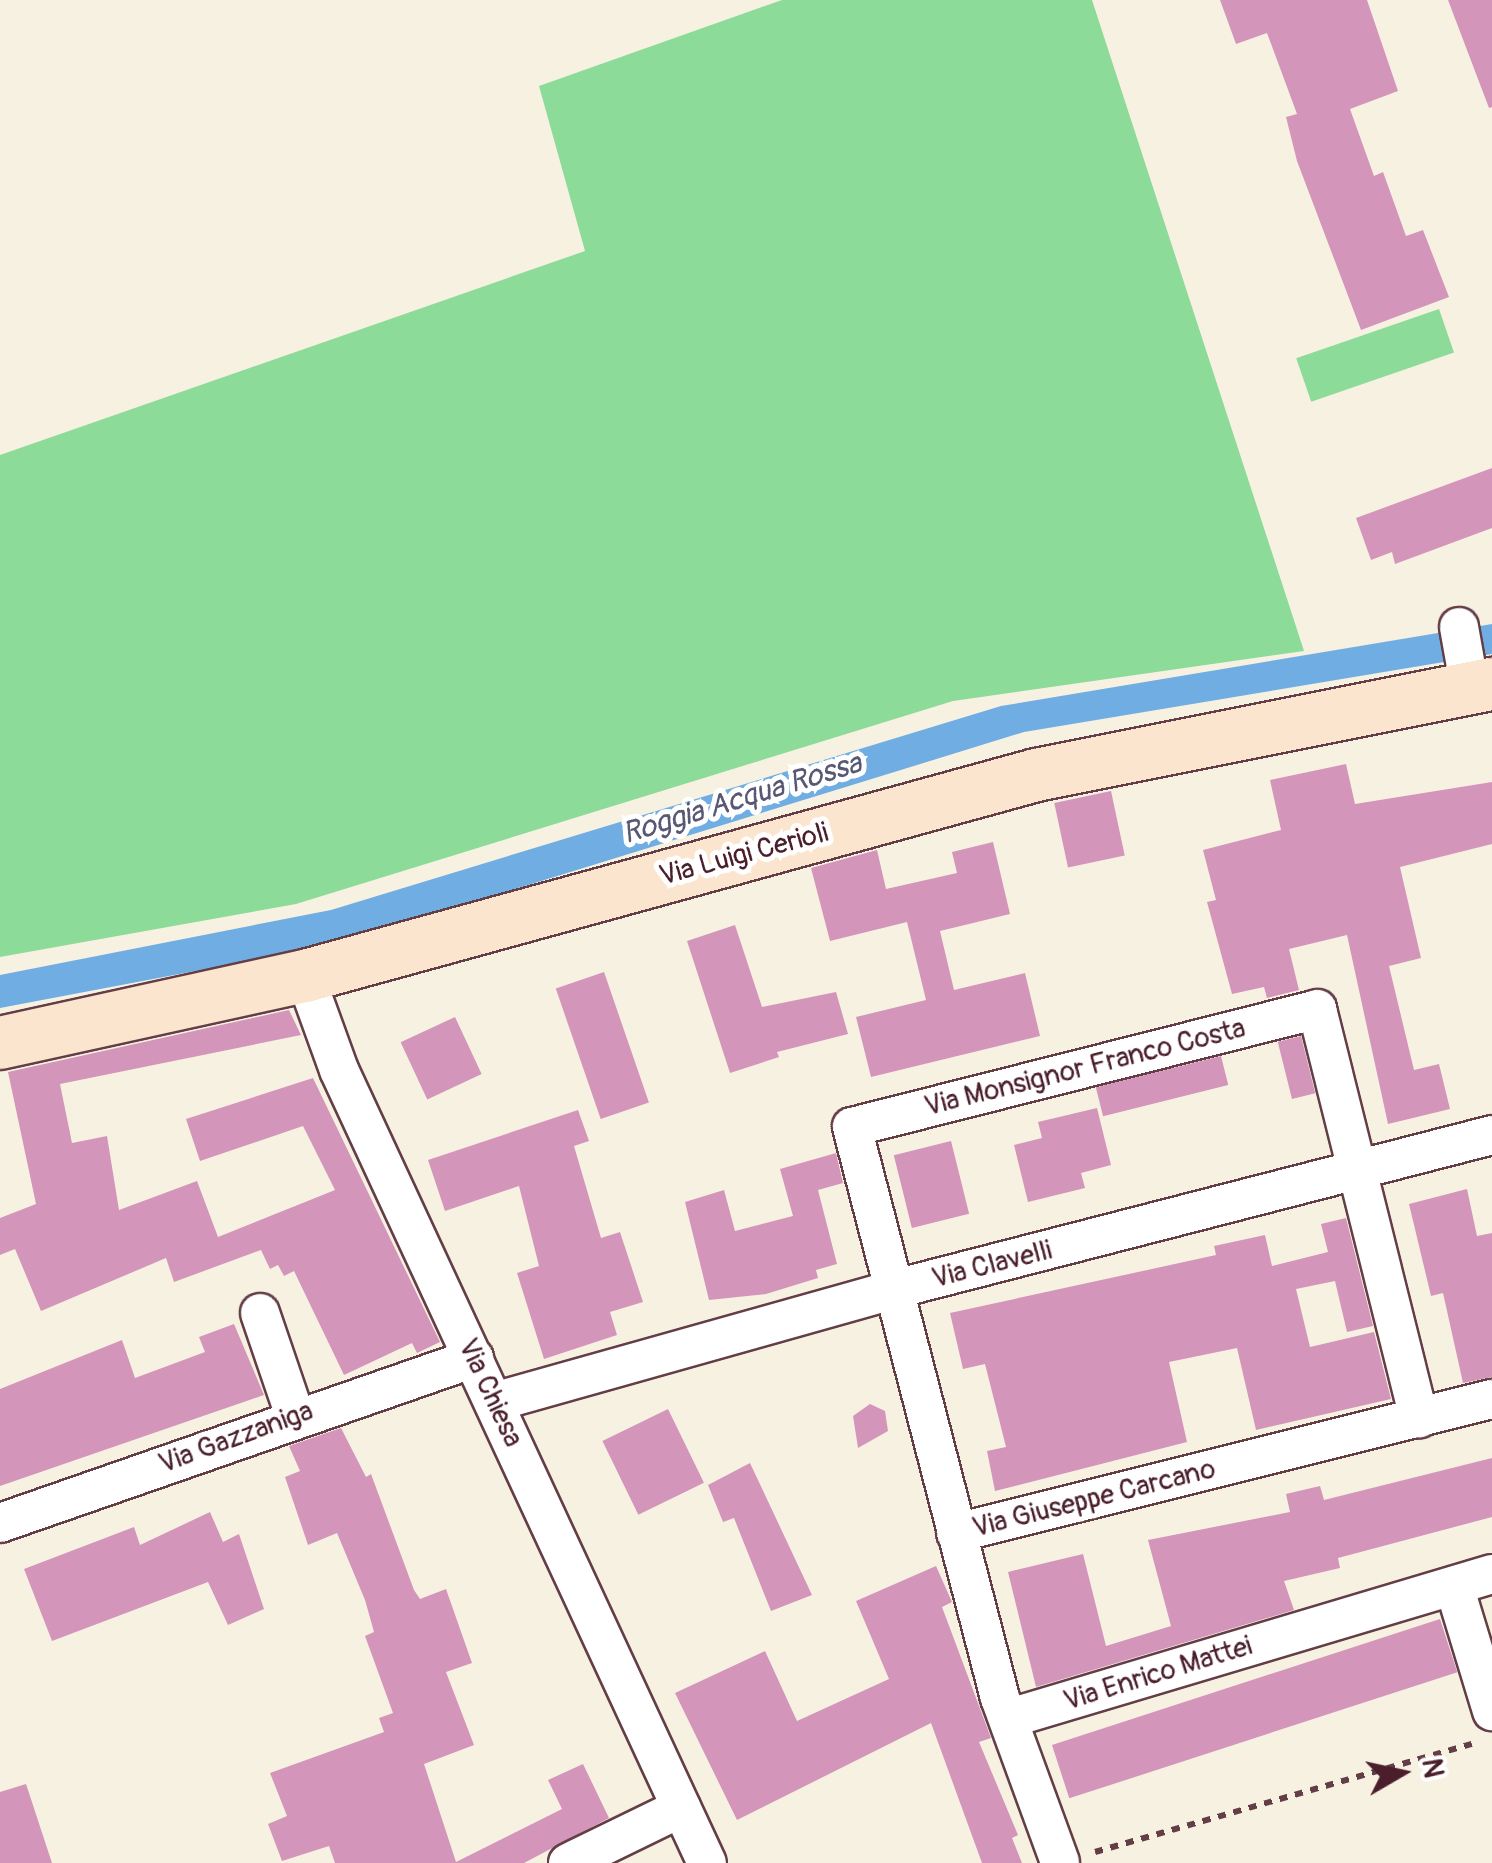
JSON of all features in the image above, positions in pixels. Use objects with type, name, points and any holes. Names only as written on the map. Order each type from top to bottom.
[{"type":"street","points":[[1459,627],[1481,686]]},
{"type":"street","name":"Via Luigi Cerioli","points":[[0,1043],[305,976],[1036,775],[1481,686]]},
{"type":"street","name":"Via Chiesa","points":[[305,976],[339,1070],[707,1863]]},
{"type":"street","name":"Via Monsignor Franco Costa","points":[[894,1289],[852,1127],[1317,1009],[1361,1172]]},
{"type":"street","name":"Via Clavelli","points":[[494,1402],[894,1289],[1361,1172],[1492,1135]]},
{"type":"street","points":[[1361,1172],[1419,1418]]},
{"type":"street","name":"Via Giuseppe Carcano","points":[[894,1289],[956,1533],[1492,1399]]},
{"type":"street","points":[[260,1313],[296,1416]]},
{"type":"street","name":"Via Gazzaniga","points":[[0,1523],[296,1416],[474,1358]]},
{"type":"street","points":[[956,1533],[1010,1718],[1060,1862]]},
{"type":"street","name":"Via Enrico Mattei","points":[[1010,1718],[1492,1574]]},
{"type":"street","points":[[1454,1586],[1492,1711]]},
{"type":"street","points":[[568,1863],[681,1808]]},
{"type":"path","points":[[1060,1862],[1492,1738]]},
{"type":"green space","points":[[782,0],[1092,0],[1304,651],[953,701],[296,904],[0,957],[0,455],[585,251],[539,86]]},
{"type":"green space","points":[[1439,309],[1454,352],[1311,402],[1296,358]]},
{"type":"water","name":"Roggia Acqua Rossa","points":[[1492,624],[1492,654],[1024,732],[337,944],[0,1008],[0,975],[331,910],[1001,706]]},
{"type":"building","points":[[1220,0],[1367,0],[1398,91],[1350,109],[1374,176],[1383,172],[1406,236],[1423,230],[1449,297],[1361,330],[1297,161],[1286,117],[1297,114],[1267,33],[1236,44]]},
{"type":"building","points":[[1448,0],[1492,0],[1492,107],[1489,108]]},
{"type":"building","points":[[1492,468],[1492,528],[1395,564],[1392,552],[1371,560],[1356,518]]},
{"type":"building","points":[[1346,764],[1355,804],[1492,782],[1492,844],[1400,867],[1421,958],[1389,966],[1414,1070],[1439,1064],[1450,1109],[1388,1124],[1347,935],[1289,949],[1299,990],[1267,998],[1264,987],[1232,994],[1207,902],[1216,900],[1203,850],[1281,830],[1270,780]]},
{"type":"building","points":[[1111,791],[1125,856],[1068,868],[1054,803]]},
{"type":"building","points":[[993,842],[1010,914],[940,931],[954,990],[1025,973],[1040,1036],[871,1077],[856,1017],[926,1000],[907,922],[830,941],[811,868],[877,850],[886,889],[957,873],[952,852]]},
{"type":"building","points":[[735,925],[762,1007],[836,992],[848,1034],[777,1052],[779,1057],[730,1073],[687,941]]},
{"type":"building","points":[[604,972],[649,1102],[601,1119],[556,989]]},
{"type":"building","points":[[289,1010],[301,1035],[60,1084],[72,1143],[107,1136],[119,1210],[197,1181],[218,1237],[335,1190],[303,1126],[200,1161],[186,1119],[313,1078],[440,1342],[417,1353],[412,1343],[344,1375],[294,1271],[284,1276],[278,1265],[270,1269],[261,1250],[174,1282],[166,1258],[41,1311],[15,1249],[0,1255],[0,1218],[36,1204],[8,1072]]},
{"type":"building","points":[[455,1017],[482,1074],[427,1099],[401,1042]]},
{"type":"building","points":[[1301,1036],[1315,1093],[1292,1099],[1278,1042]]},
{"type":"building","points":[[1221,1056],[1228,1085],[1103,1116],[1096,1087]]},
{"type":"building","points":[[1097,1108],[1111,1165],[1081,1173],[1085,1188],[1028,1202],[1014,1145],[1042,1138],[1038,1122]]},
{"type":"building","points":[[578,1110],[589,1141],[574,1146],[601,1238],[620,1232],[643,1302],[610,1312],[617,1335],[544,1359],[517,1273],[539,1266],[519,1186],[445,1211],[428,1160]]},
{"type":"building","points":[[951,1141],[969,1214],[912,1228],[894,1155]]},
{"type":"building","points":[[836,1153],[843,1183],[818,1190],[837,1264],[816,1270],[818,1278],[766,1294],[709,1300],[685,1202],[724,1190],[735,1231],[793,1216],[780,1169]]},
{"type":"building","points":[[1467,1189],[1477,1236],[1492,1233],[1492,1377],[1463,1383],[1443,1293],[1431,1296],[1409,1204]]},
{"type":"building","points":[[1346,1218],[1373,1326],[1347,1332],[1335,1281],[1296,1289],[1310,1347],[1374,1332],[1391,1399],[1256,1430],[1237,1348],[1169,1362],[1187,1442],[995,1491],[987,1451],[1006,1447],[985,1364],[963,1369],[950,1313],[1216,1255],[1214,1246],[1265,1235],[1272,1266],[1328,1252],[1321,1224]]},
{"type":"building","points":[[234,1324],[264,1395],[0,1486],[0,1389],[122,1340],[135,1378],[205,1352],[199,1337]]},
{"type":"building","points":[[870,1404],[885,1411],[888,1431],[858,1448],[853,1416]]},
{"type":"building","points":[[668,1409],[704,1483],[638,1515],[602,1441]]},
{"type":"building","points":[[341,1428],[366,1477],[371,1474],[414,1590],[420,1599],[446,1589],[472,1663],[446,1672],[474,1745],[424,1764],[456,1862],[562,1809],[548,1780],[583,1764],[609,1818],[524,1863],[335,1863],[329,1846],[282,1861],[268,1824],[287,1816],[270,1773],[384,1732],[379,1718],[393,1713],[365,1636],[374,1632],[365,1600],[337,1533],[308,1545],[285,1477],[300,1471],[289,1446]]},
{"type":"building","points":[[1492,1458],[1492,1517],[1338,1558],[1340,1568],[1284,1581],[1294,1610],[1036,1687],[1008,1572],[1083,1554],[1106,1646],[1171,1626],[1148,1540],[1290,1512],[1286,1494],[1320,1486],[1324,1500]]},
{"type":"building","points":[[750,1463],[812,1595],[771,1611],[734,1518],[723,1522],[708,1485]]},
{"type":"building","points":[[210,1512],[223,1542],[239,1534],[264,1609],[228,1625],[208,1582],[52,1641],[24,1569],[134,1527],[140,1545]]},
{"type":"building","points":[[936,1566],[952,1602],[942,1607],[991,1738],[979,1742],[1018,1835],[1012,1838],[1022,1863],[982,1863],[931,1723],[737,1820],[675,1693],[765,1651],[797,1721],[889,1679],[856,1601]]},
{"type":"building","points":[[1440,1619],[1457,1672],[1069,1798],[1052,1745]]},
{"type":"building","points":[[26,1784],[52,1863],[0,1863],[0,1792]]}]
